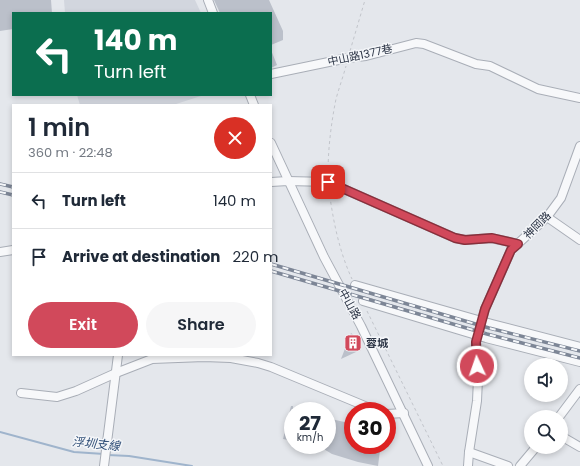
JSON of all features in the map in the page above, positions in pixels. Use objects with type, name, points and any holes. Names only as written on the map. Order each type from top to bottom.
[{"type":"street","points":[[208,0],[213,12]]},
{"type":"street","name":"中山路1377巷","points":[[272,74],[348,58],[366,56],[416,43],[424,44],[476,64],[490,66],[538,88],[580,98]]},
{"type":"street","name":"中山路","points":[[272,145],[324,257],[362,326],[428,466]]},
{"type":"street","name":"神岡路","points":[[468,466],[477,401],[478,379],[476,342],[485,309],[511,250],[547,217],[561,198],[580,146]]},
{"type":"street","points":[[272,182],[328,182],[455,238],[465,240],[492,238],[518,244]]},
{"type":"street","points":[[547,217],[580,240]]},
{"type":"street","points":[[0,252],[12,250]]},
{"type":"street","points":[[354,285],[580,347]]},
{"type":"street","points":[[362,301],[477,336],[580,362]]},
{"type":"street","points":[[104,466],[118,356]]},
{"type":"street","points":[[22,393],[57,397],[76,391],[152,359],[204,357],[230,358],[258,363],[355,402]]},
{"type":"street","points":[[564,410],[580,389]]},
{"type":"street","points":[[396,413],[404,413]]},
{"type":"street","points":[[568,440],[580,447]]},
{"type":"street","points":[[470,452],[508,466]]},
{"type":"street","points":[[520,466],[530,454]]},
{"type":"path","points":[[351,49],[365,0]]},
{"type":"path","points":[[348,58],[336,98],[332,122],[328,158],[328,182],[335,225],[342,253],[349,272]]},
{"type":"path","points":[[372,320],[443,466]]},
{"type":"shaded area","points":[[64,0],[195,0],[201,12],[65,12]]},
{"type":"shaded area","points":[[77,96],[201,96],[176,104],[80,104]]},
{"type":"building","points":[[0,0],[51,0],[52,12],[12,12],[12,29],[0,31]]},
{"type":"building","points":[[214,0],[269,0],[283,31],[283,40],[272,45],[272,12],[220,12]]},
{"type":"building","points":[[272,52],[277,65],[272,68]]},
{"type":"building","name":"蓉城","points":[[351,333],[356,337],[361,348],[341,359]]},
{"type":"building","points":[[336,420],[344,422],[344,454],[380,454],[378,466],[332,454],[336,454]]},
{"type":"waterway","name":"浮圳支線","points":[[0,432],[74,452],[104,454]]},
{"type":"waterway","name":"浮圳支線","points":[[108,455],[129,456],[192,466]]},
{"type":"railway","points":[[0,184],[12,187]]},
{"type":"railway","points":[[0,192],[12,195]]},
{"type":"railway","points":[[272,264],[489,328],[580,351]]},
{"type":"railway","points":[[272,271],[487,334],[580,358]]},
{"type":"place","name":"蓉城","points":[[353,343]]},
{"type":"route","points":[[328,182],[455,238],[465,240],[492,238],[518,244],[511,250],[485,309],[476,342],[477,366]]}]
